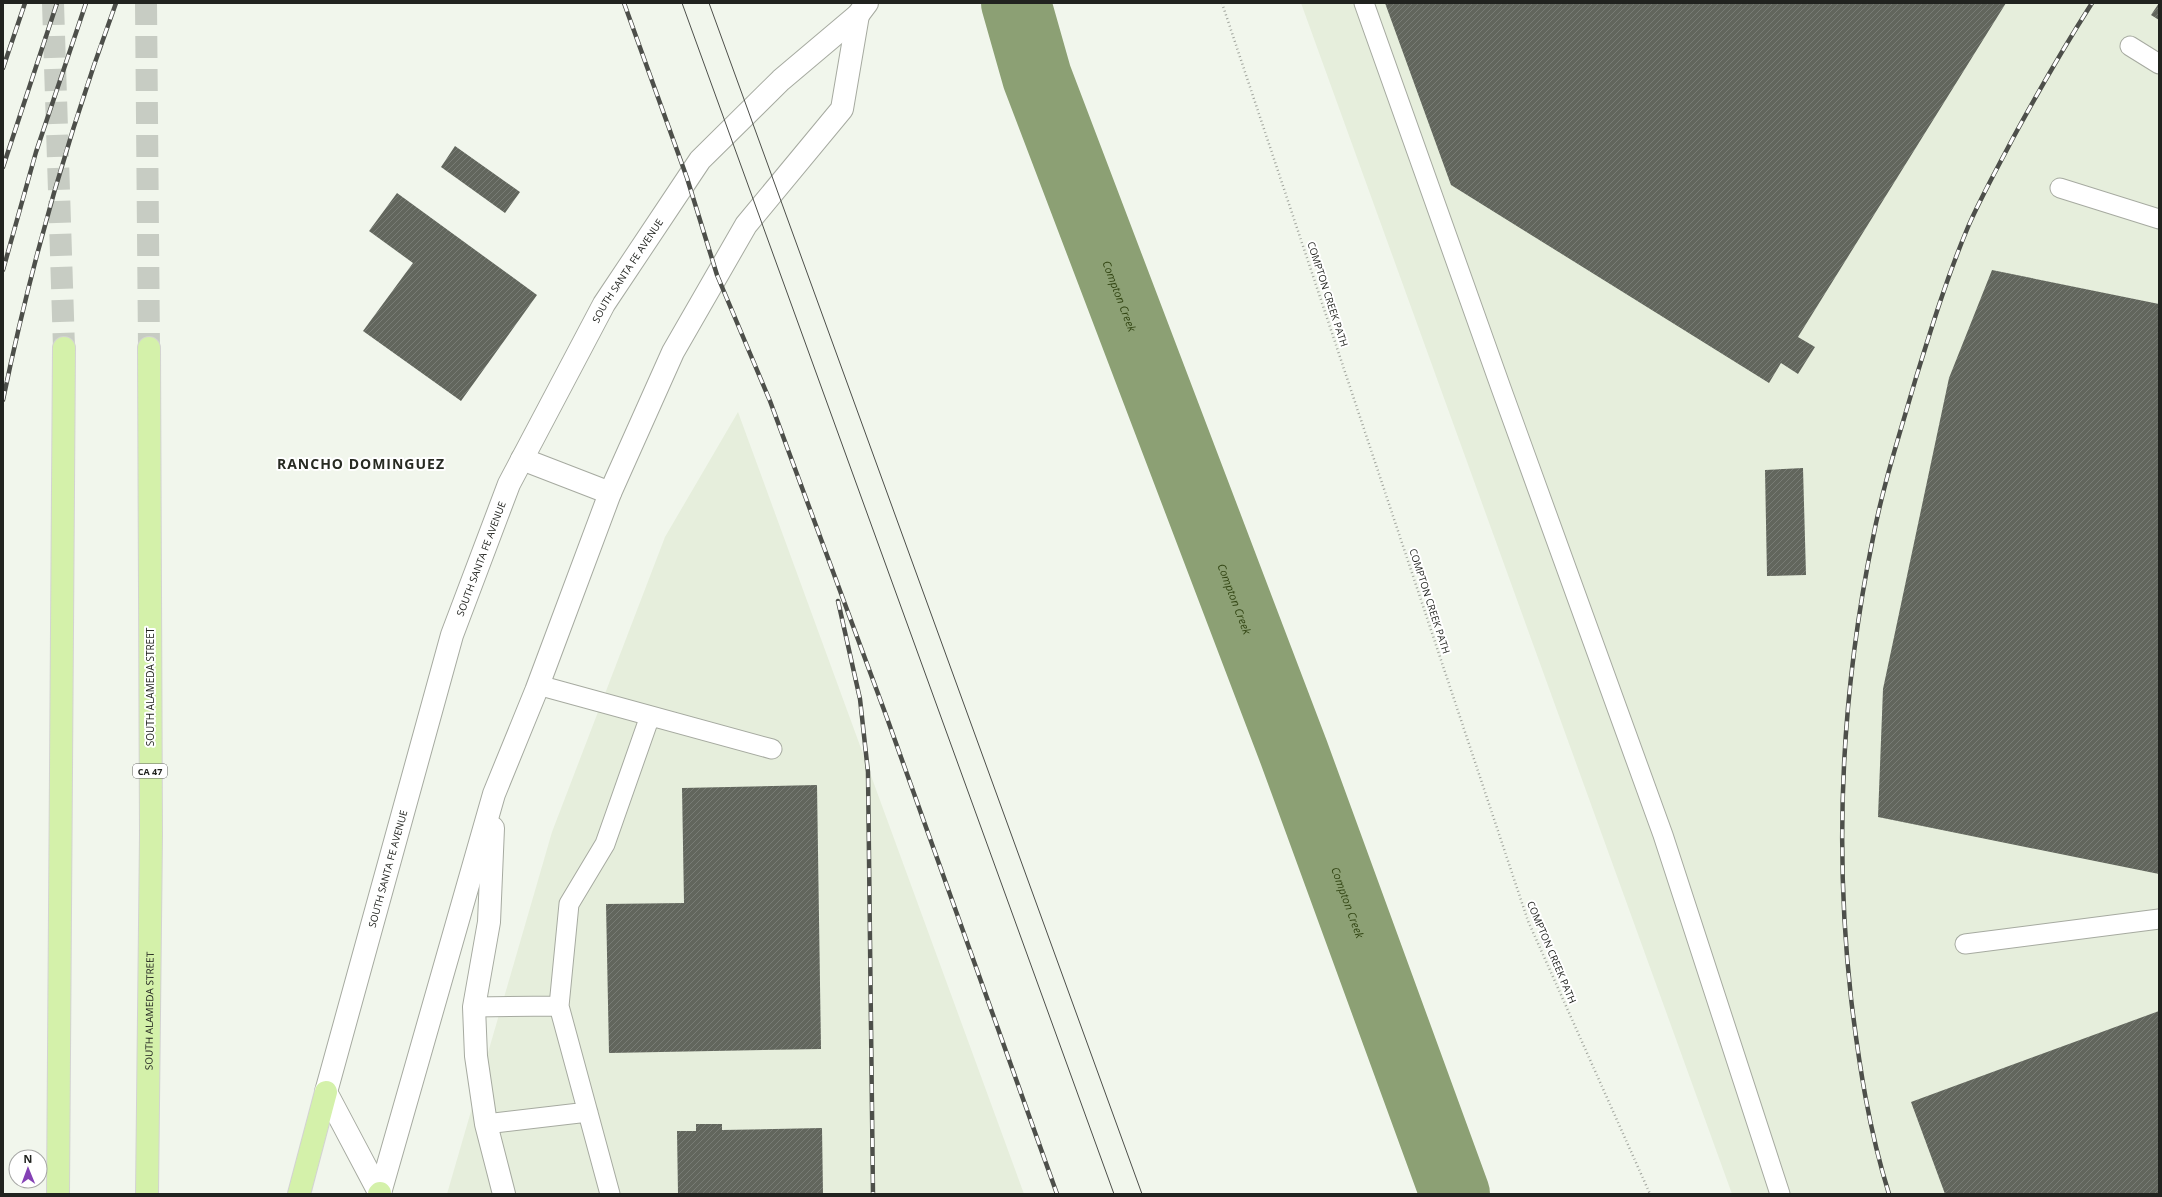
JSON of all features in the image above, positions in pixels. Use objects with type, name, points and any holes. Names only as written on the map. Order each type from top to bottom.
[{"type":"main road","name":"SOUTH SANTA FE AVENUE","points":[[380,1194],[326,1092],[452,636],[509,484],[604,304],[700,160],[781,80],[862,9]]},
{"type":"main road","name":"SOUTH SANTA FE AVENUE","points":[[380,1194],[494,794],[538,685],[610,493],[673,352],[746,225],[842,109],[862,9]]},
{"type":"main road","points":[[58,1194],[64,348]]},
{"type":"main road","name":"SOUTH ALAMEDA STREET","points":[[147,1194],[151,834],[149,348]]},
{"type":"main road","points":[[522,458],[610,493]]},
{"type":"main road","points":[[494,794],[489,922],[474,1007],[476,1056],[486,1124],[504,1194]]},
{"type":"main road","points":[[298,1194],[326,1092]]},
{"type":"lane","points":[[1364,3],[1501,388],[1663,835],[1780,1194]]},
{"type":"lane","points":[[2130,46],[2159,64]]},
{"type":"lane","points":[[2060,188],[2159,219]]},
{"type":"lane","points":[[538,685],[772,749]]},
{"type":"lane","points":[[610,1194],[558,1006],[569,904],[605,844],[650,716]]},
{"type":"lane","points":[[1965,944],[2159,919]]},
{"type":"lane","points":[[474,1007],[558,1006]]},
{"type":"lane","points":[[486,1124],[588,1112]]},
{"type":"path","name":"COMPTON CREEK PATH","points":[[1222,3],[1528,921],[1650,1194]]},
{"type":"shaded area","points":[[1301,3],[2159,3],[2159,1194],[1732,1194]]},
{"type":"shaded area","points":[[738,412],[1024,1194],[447,1194],[552,832],[665,537]]},
{"type":"building","points":[[1385,3],[2006,3],[1798,337],[1815,347],[1798,374],[1781,363],[1769,383],[1451,185]]},
{"type":"building","points":[[2159,3],[2159,20],[2151,15]]},
{"type":"building","points":[[455,146],[520,192],[505,213],[441,167]]},
{"type":"building","points":[[397,193],[537,295],[461,401],[363,331],[413,263],[369,231]]},
{"type":"building","points":[[1992,270],[2159,304],[2159,874],[1878,817],[1883,689],[1949,378]]},
{"type":"building","points":[[1803,468],[1806,575],[1767,576],[1765,470]]},
{"type":"building","points":[[817,785],[821,1049],[609,1053],[606,904],[684,903],[682,788]]},
{"type":"building","points":[[2159,1011],[2159,1194],[1945,1194],[1911,1102]]},
{"type":"building","points":[[696,1124],[722,1124],[722,1130],[822,1128],[823,1194],[678,1194],[677,1131],[696,1131]]},
{"type":"waterway","name":"Compton Creek","points":[[1016,3],[1037,77],[1294,753],[1455,1194]]},
{"type":"tunnel","points":[[53,3],[64,348]]},
{"type":"tunnel","points":[[146,3],[149,348]]},
{"type":"tram line","points":[[682,3],[1114,1194]]},
{"type":"tram line","points":[[709,3],[1142,1194]]},
{"type":"railway","points":[[3,68],[25,3]]},
{"type":"railway","points":[[3,167],[57,3]]},
{"type":"railway","points":[[3,270],[36,152],[86,3]]},
{"type":"railway","points":[[3,400],[38,249],[82,101],[116,3]]},
{"type":"railway","points":[[624,3],[687,178],[717,275],[770,401],[887,718],[1057,1194]]},
{"type":"railway","points":[[1889,1194],[1870,1122],[1858,1048],[1851,998],[1843,882],[1842,825],[1844,767],[1848,709],[1862,595],[1877,518],[1892,459],[1933,323],[1960,246],[1978,205],[2013,138],[2051,70],[2092,3]]},
{"type":"railway","points":[[838,601],[860,699],[868,772],[873,1194]]},
{"type":"district","name":"RANCHO DOMINGUEZ","points":[[361,463]]}]
